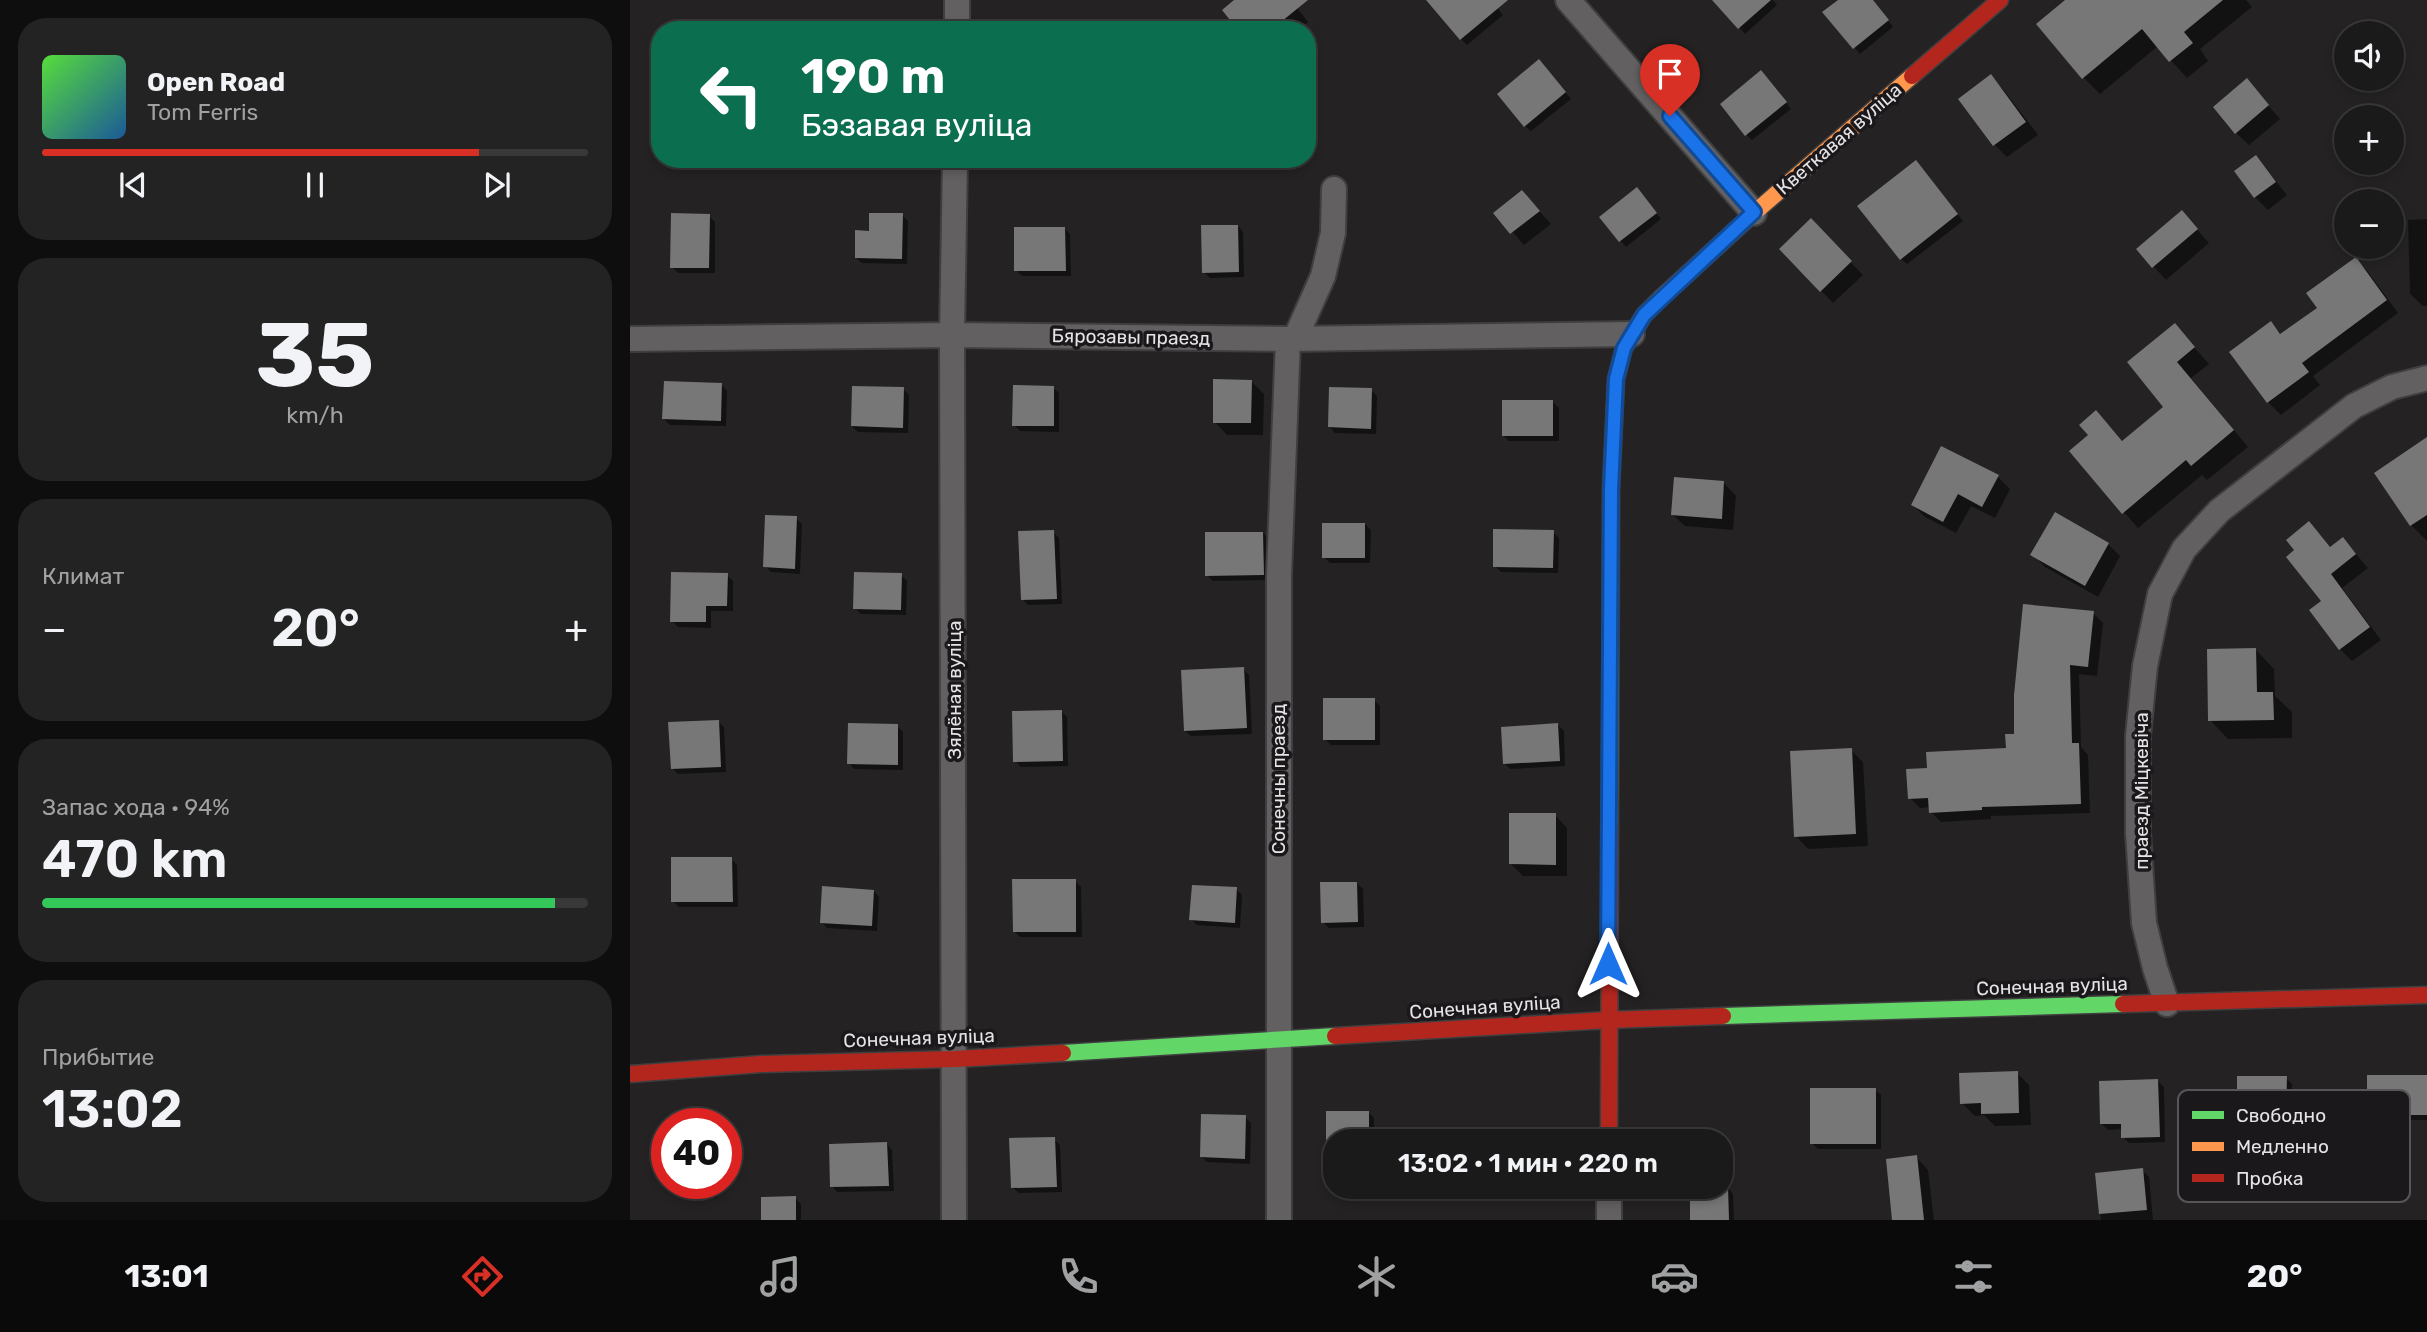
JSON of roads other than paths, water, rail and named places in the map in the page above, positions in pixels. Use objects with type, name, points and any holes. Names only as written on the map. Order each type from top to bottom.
[{"type":"street","points":[[957,0],[957,21]]},
{"type":"street","points":[[1568,0],[1754,212]]},
{"type":"street","name":"Кветкавая вуліца","points":[[1609,1129],[1614,418],[1616,379],[1624,348],[1644,315],[1668,291],[1754,212],[2000,0]]},
{"type":"street","name":"Зялёная вуліца","points":[[954,1220],[952,335],[955,168]]},
{"type":"street","name":"Сонечны праезд","points":[[1279,1220],[1279,575],[1292,339],[1323,276],[1333,233],[1334,189]]},
{"type":"street","name":"Бярозавы праезд","points":[[630,339],[952,335],[1292,339],[1632,334]]},
{"type":"street","name":"праезд Міцкевіча","points":[[2167,1004],[2144,923],[2138,833],[2139,725],[2145,666],[2160,594],[2184,549],[2230,503],[2354,406],[2392,387],[2427,378]]},
{"type":"street","name":"Сонечная вуліца","points":[[630,1074],[761,1063],[955,1059],[1608,1020],[2427,995]]},
{"type":"street","points":[[1609,1199],[1609,1220]]}]
